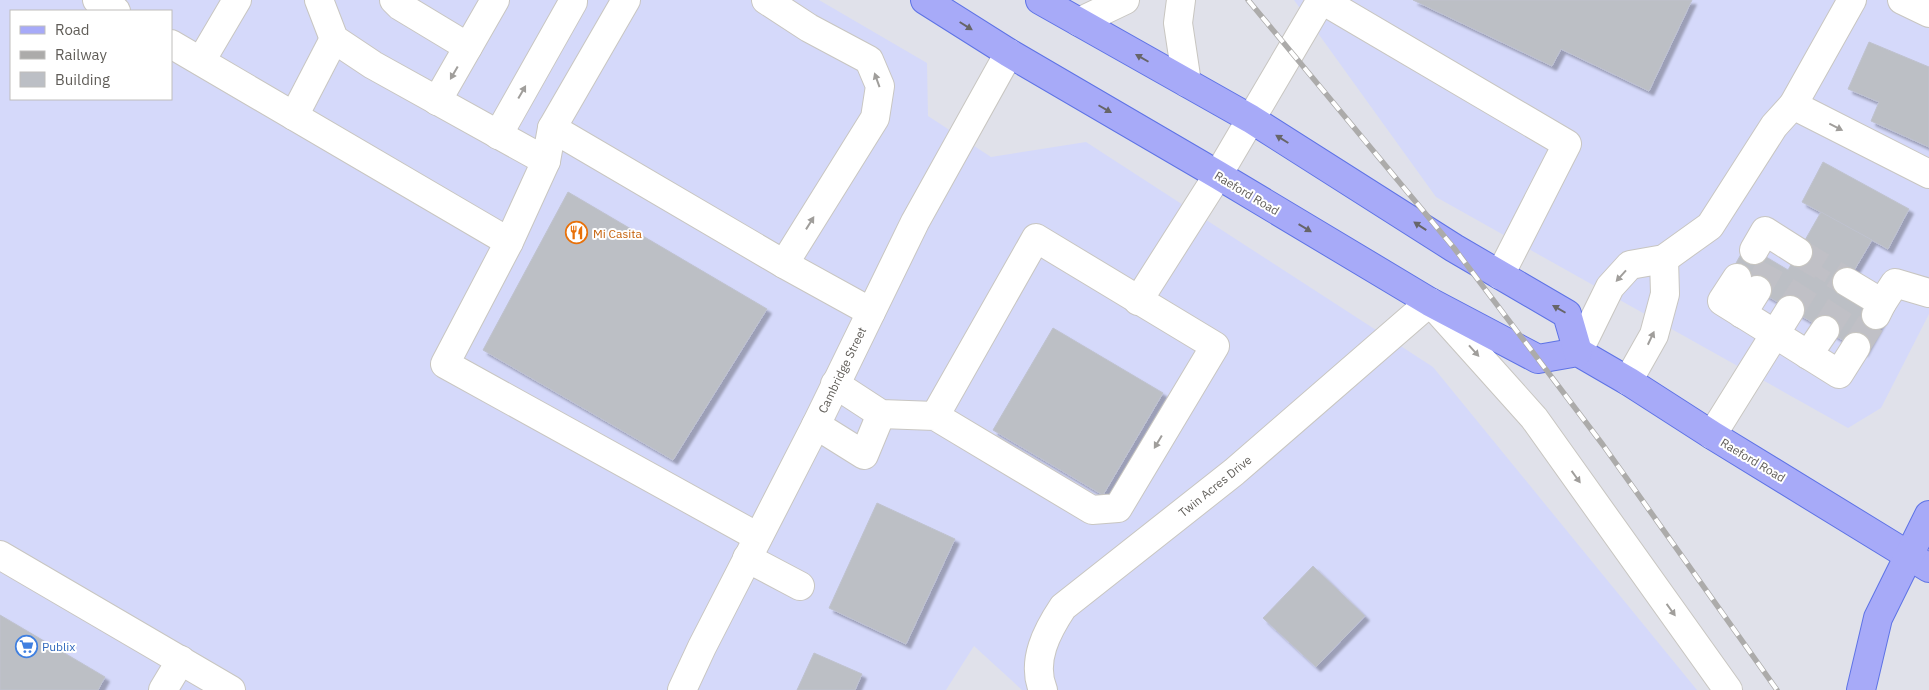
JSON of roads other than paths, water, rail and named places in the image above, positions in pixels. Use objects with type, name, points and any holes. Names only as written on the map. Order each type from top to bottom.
[{"type":"main road","name":"Raeford Road","points":[[925,0],[1009,53],[1430,302],[1538,359],[1578,352],[1920,562]]},
{"type":"main road","points":[[1040,0],[1251,119],[1454,248],[1568,314],[1578,352]]},
{"type":"main road","points":[[1861,690],[1878,618],[1920,562],[1929,515]]},
{"type":"street","points":[[97,0],[114,10]]},
{"type":"street","points":[[201,61],[237,0]]},
{"type":"street","points":[[319,0],[334,39],[373,65],[546,162]]},
{"type":"street","points":[[394,0],[400,6],[468,47]]},
{"type":"street","points":[[437,101],[495,0]]},
{"type":"street","points":[[626,0],[552,128],[546,162],[509,242],[445,364],[752,547],[800,586]]},
{"type":"street","points":[[766,0],[809,28],[869,60],[880,86],[875,118],[784,264]]},
{"type":"street","points":[[1078,22],[1125,0]]},
{"type":"street","points":[[1181,0],[1178,23],[1187,83]]},
{"type":"street","points":[[1138,301],[1218,175],[1321,0],[1566,144],[1500,275]]},
{"type":"street","points":[[1578,352],[1610,287],[1630,265],[1664,259],[1710,226],[1774,126],[1793,105],[1852,0]]},
{"type":"street","points":[[1902,0],[1929,13]]},
{"type":"street","points":[[498,135],[574,1]]},
{"type":"street","points":[[294,116],[334,39]]},
{"type":"street","points":[[172,45],[509,242]]},
{"type":"street","name":"Cambridge Street","points":[[682,690],[752,547],[816,425],[915,222],[1009,53]]},
{"type":"street","points":[[1793,105],[1929,174]]},
{"type":"street","points":[[552,128],[784,264],[871,312]]},
{"type":"street","points":[[835,384],[881,414],[935,416],[1092,510],[1118,508],[1215,346],[1036,238],[935,416]]},
{"type":"street","points":[[1628,381],[1654,335],[1665,294],[1664,259]]},
{"type":"street","points":[[1849,288],[1879,309],[1895,283],[1929,293]]},
{"type":"street","points":[[1746,284],[1742,314],[1839,374],[1856,347]]},
{"type":"street","points":[[1430,302],[1534,418],[1728,690]]},
{"type":"street","name":"Twin Acres Drive","points":[[1034,686],[1043,643],[1062,607],[1234,472],[1430,302]]},
{"type":"street","points":[[1712,435],[1790,310]]},
{"type":"street","points":[[1808,355],[1825,330]]},
{"type":"street","points":[[816,425],[864,455],[881,414]]},
{"type":"street","points":[[0,555],[231,690]]},
{"type":"street","points":[[163,690],[181,660]]},
{"type":"tunnel","points":[[1798,252],[1847,282]]},
{"type":"tunnel","points":[[1757,290],[1773,261]]},
{"type":"tunnel","points":[[1790,310],[1819,265]]},
{"type":"tunnel","points":[[1825,330],[1846,297]]},
{"type":"tunnel","points":[[1856,347],[1876,315]]},
{"type":"railway","points":[[1248,0],[1454,248],[1603,445],[1777,690]]},
{"type":"place","name":"Mi Casita","points":[[577,233]]},
{"type":"place","name":"Publix","points":[[26,646]]}]
